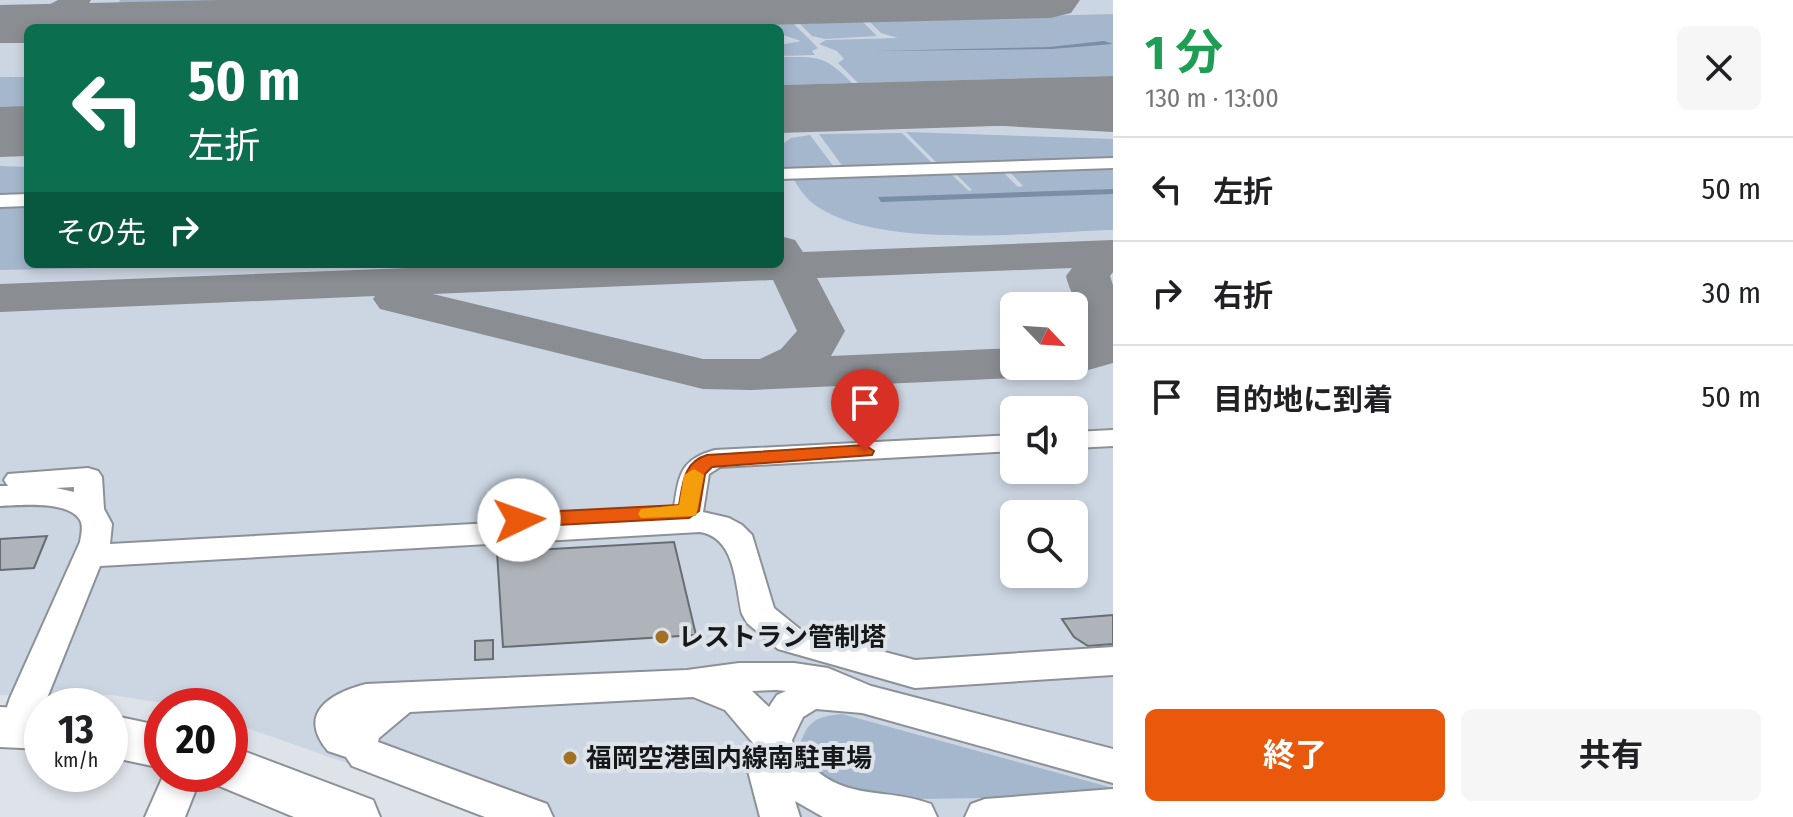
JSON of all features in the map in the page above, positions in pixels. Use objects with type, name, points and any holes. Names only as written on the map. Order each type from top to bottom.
[{"type":"main road","points":[[248,776],[324,811]]},
{"type":"street","points":[[784,174],[1113,163]]},
{"type":"street","points":[[0,201],[24,200]]},
{"type":"street","points":[[1088,439],[1113,438]]},
{"type":"street","points":[[697,517],[695,472],[715,459],[1000,444]]},
{"type":"street","points":[[1088,448],[1113,447]]},
{"type":"street","points":[[697,517],[710,472],[716,468],[1000,453]]},
{"type":"street","points":[[0,481],[88,477],[90,530],[20,728]]},
{"type":"street","points":[[0,494],[38,494],[67,499],[90,530]]},
{"type":"street","points":[[90,530],[723,514],[747,527],[758,541],[774,606],[798,629],[911,663],[1113,648]]},
{"type":"street","points":[[697,517],[731,532],[741,543],[759,614],[790,640],[915,674],[1113,661]]},
{"type":"street","points":[[533,817],[365,754],[357,742],[372,717],[405,698],[687,684],[709,679],[797,678],[831,683],[862,698]]},
{"type":"street","points":[[687,684],[729,692],[751,711],[798,781],[826,802],[849,810],[917,817]]},
{"type":"street","points":[[780,817],[767,771],[781,716],[800,699],[830,693],[862,698],[1113,766]]},
{"type":"street","points":[[165,817],[175,792]]},
{"type":"street","points":[[985,817],[1113,807]]},
{"type":"shaded area","points":[[0,0],[1113,0],[1113,817],[500,817],[248,728],[248,688],[144,688],[144,700],[128,698],[128,688],[24,688],[24,695],[0,695]]},
{"type":"shaded area","points":[[120,0],[313,0],[133,6],[119,3]]},
{"type":"shaded area","points":[[1113,14],[1113,76],[858,83],[838,63],[844,59],[837,51],[819,44],[826,40],[898,38],[881,33],[868,20]]},
{"type":"shaded area","points":[[862,21],[877,36],[825,39],[812,36],[798,22]]},
{"type":"shaded area","points":[[792,22],[818,48],[812,51],[815,55],[784,56],[784,44],[801,41],[784,35],[784,24],[715,24]]},
{"type":"shaded area","points":[[1104,41],[1113,44],[1052,49],[873,51],[1049,47]]},
{"type":"shaded area","points":[[784,57],[827,62],[852,83],[784,85]]},
{"type":"shaded area","points":[[0,77],[24,77],[24,107],[0,108]]},
{"type":"shaded area","points":[[906,132],[1113,139],[1113,162],[963,166],[936,162]]},
{"type":"shaded area","points":[[902,133],[932,163],[920,163],[914,169],[846,171],[819,134]]},
{"type":"shaded area","points":[[810,135],[837,171],[788,173],[784,167],[784,143],[791,138]]},
{"type":"shaded area","points":[[1113,164],[1113,230],[1002,235],[919,234],[880,229],[846,220],[813,204],[791,175],[952,175],[969,191],[972,190],[957,175],[965,169],[999,168],[1018,187],[1023,186],[1006,168]]},
{"type":"shaded area","points":[[0,166],[24,167],[24,199],[0,200]]},
{"type":"shaded area","points":[[1113,189],[1113,194],[881,202],[878,197]]},
{"type":"shaded area","points":[[24,201],[24,268],[99,268],[0,270],[0,202]]},
{"type":"shaded area","points":[[842,714],[1113,788],[1113,796],[851,800],[807,768],[798,750],[812,723]]},
{"type":"building","points":[[47,536],[34,568],[0,570],[0,539]]},
{"type":"building","points":[[674,542],[696,635],[503,647],[497,552]]},
{"type":"building","points":[[1113,615],[1113,644],[1088,646],[1074,637],[1062,619]]},
{"type":"building","points":[[493,640],[493,659],[475,660],[475,641]]},
{"type":"taxiway","points":[[0,23],[50,14],[77,0]]},
{"type":"taxiway","points":[[79,0],[73,10],[92,18],[133,21]]},
{"type":"taxiway","points":[[282,18],[324,13],[358,0]]},
{"type":"taxiway","points":[[362,0],[385,11],[430,14]]},
{"type":"taxiway","points":[[653,0],[720,8]]},
{"type":"taxiway","points":[[900,3],[926,0]]},
{"type":"taxiway","points":[[1015,0],[1037,0]]},
{"type":"taxiway","points":[[574,11],[628,17],[645,24]]},
{"type":"taxiway","points":[[479,13],[519,16],[544,24]]},
{"type":"taxiway","points":[[811,108],[970,112],[1113,122]]},
{"type":"taxiway","points":[[0,143],[24,145]]},
{"type":"taxiway","points":[[789,266],[1113,253]]},
{"type":"taxiway","points":[[1088,355],[1096,352],[1111,336],[1109,319],[1088,276],[1099,261],[1113,255]]},
{"type":"taxiway","points":[[784,257],[789,266]]},
{"type":"taxiway","points":[[784,266],[789,266]]},
{"type":"taxiway","points":[[765,374],[799,360],[812,347],[821,331],[789,266]]},
{"type":"taxiway","points":[[0,298],[742,268]]},
{"type":"taxiway","points":[[396,299],[703,374],[751,375],[1000,364]]},
{"type":"runway","points":[[0,24],[1050,0]]},
{"type":"runway","points":[[784,109],[1113,99]]},
{"type":"runway","points":[[0,132],[24,131]]},
{"type":"slow traffic","points":[[648,514],[689,511],[694,475]]},
{"type":"place","name":"レストラン管制塔","points":[[662,637]]},
{"type":"place","name":"福岡空港国内線南駐車場","points":[[570,758]]},
{"type":"route","points":[[519,520],[689,511],[695,472],[707,461],[865,451]]}]
